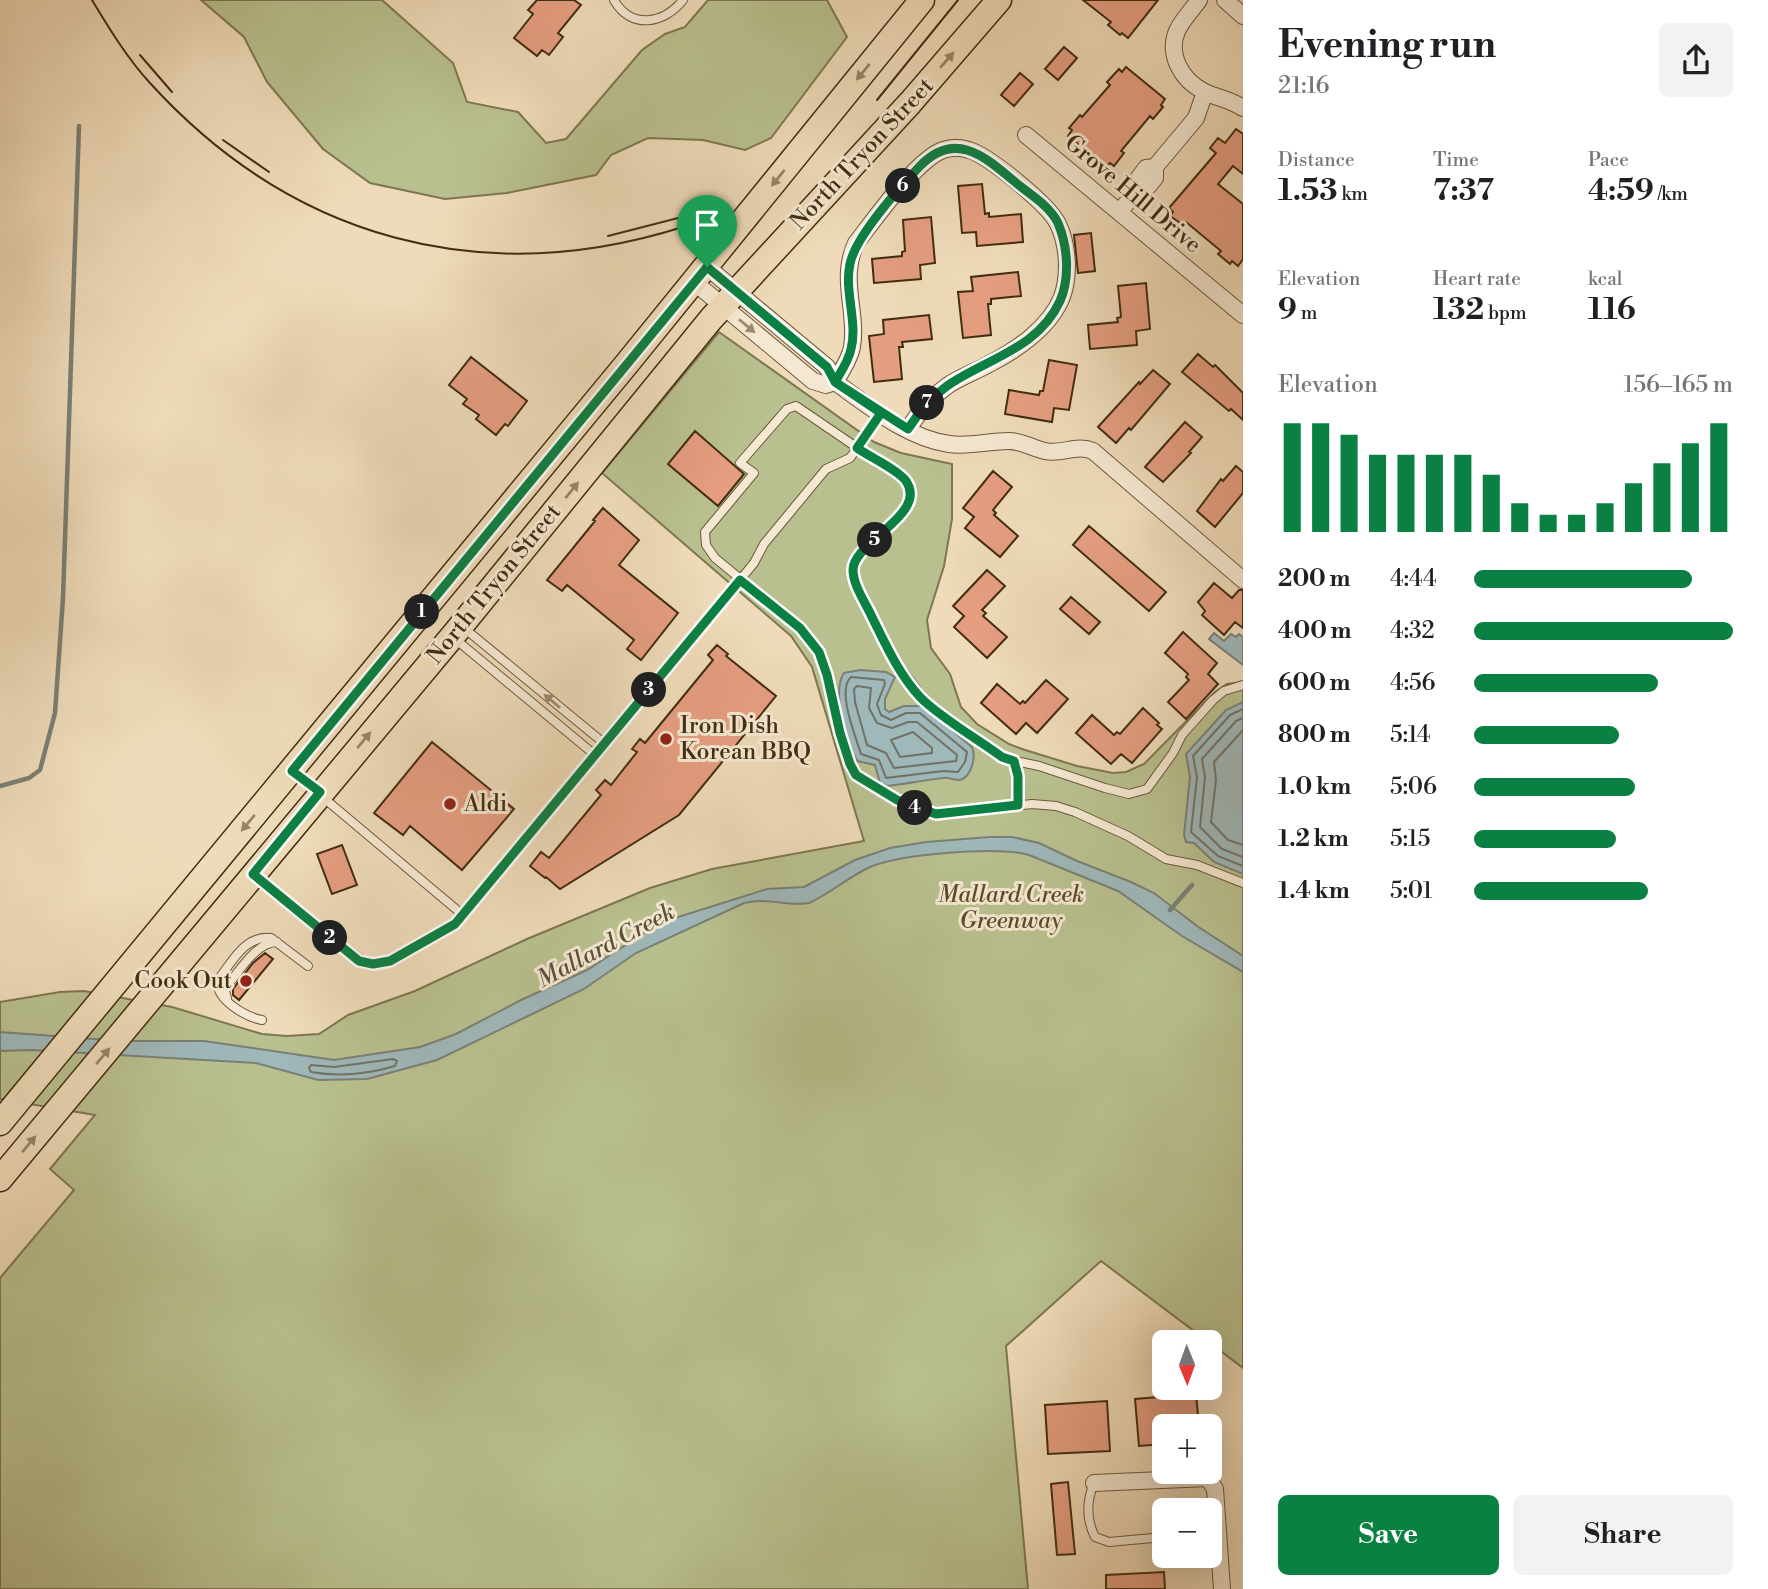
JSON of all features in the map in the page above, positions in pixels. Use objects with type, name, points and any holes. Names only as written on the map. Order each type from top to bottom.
[{"type":"main road","name":"North Tryon Street","points":[[0,1123],[292,771],[922,0]]},
{"type":"main road","name":"North Tryon Street","points":[[0,1179],[729,298],[910,103],[999,0]]},
{"type":"street","points":[[1199,0],[1176,33],[1177,63],[1185,77],[1205,92],[1235,95],[1243,108]]},
{"type":"street","points":[[1225,0],[1243,16]]},
{"type":"street","points":[[1119,212],[1131,198],[1139,197],[1155,178],[1155,167],[1196,118],[1205,92]]},
{"type":"street","name":"Grove Hill Drive","points":[[1026,135],[1243,315]]},
{"type":"street","points":[[700,274],[729,298],[813,381],[826,385],[835,382],[852,346],[848,277],[856,243],[930,157],[954,148],[970,150],[984,158],[1046,206],[1057,222],[1066,256],[1063,294],[1051,315],[1026,340],[1001,358],[948,386],[927,403],[908,429]]},
{"type":"street","points":[[835,382],[881,413],[929,439],[948,444],[1009,441],[1025,443],[1045,451],[1082,448],[1093,451],[1243,580]]},
{"type":"street","points":[[1094,1483],[1208,1478],[1215,1489],[1215,1498]]},
{"type":"street","points":[[1219,1568],[1222,1589]]},
{"type":"lane","points":[[614,0],[625,13],[651,21],[663,18],[683,0]]},
{"type":"lane","points":[[1243,685],[1219,694],[1186,730],[1150,786],[1144,791],[1123,792],[1002,757],[921,698],[883,640],[857,585],[853,566],[858,554],[893,524],[906,506],[910,493],[904,478],[799,407],[789,407],[740,463],[754,473],[704,535],[706,545],[715,558],[800,628],[819,652],[843,743],[856,775],[897,800],[936,814],[1041,804],[1075,812],[1133,839],[1166,859],[1197,865],[1243,883]]},
{"type":"lane","points":[[253,874],[365,963],[390,961],[447,930],[463,915],[754,563],[764,544],[826,469],[846,460],[881,413]]},
{"type":"lane","points":[[456,631],[605,744]]},
{"type":"lane","points":[[456,631],[595,755]]},
{"type":"lane","points":[[1014,761],[1018,776],[1018,805]]},
{"type":"lane","points":[[292,771],[463,915]]},
{"type":"lane","points":[[262,1020],[249,1016],[230,1003],[222,995],[217,983],[244,947],[259,937],[271,937],[308,966]]},
{"type":"lane","points":[[1094,1483],[1087,1504],[1089,1524],[1095,1537],[1109,1542],[1152,1537]]},
{"type":"green space","points":[[201,0],[382,0],[453,63],[467,102],[518,112],[546,143],[566,139],[642,50],[665,34],[685,27],[708,0],[827,0],[847,37],[771,138],[745,150],[703,140],[648,138],[611,155],[596,175],[507,193],[445,199],[370,183],[323,149],[267,82],[244,37]]},
{"type":"green space","name":"Mallard Creek Greenway","points":[[719,332],[874,442],[901,453],[952,464],[952,519],[944,566],[927,620],[931,648],[950,674],[961,707],[977,724],[1022,749],[1077,766],[1113,773],[1126,772],[1144,764],[1215,692],[1227,684],[1243,682],[1243,1368],[1222,1352],[1222,1330],[1193,1330],[1101,1261],[1006,1346],[1028,1589],[0,1589],[0,1278],[74,1190],[50,1169],[95,1115],[0,1099],[0,1002],[60,992],[84,991],[172,1007],[262,1034],[319,1034],[348,1015],[415,991],[527,939],[650,888],[712,869],[864,841],[812,667],[791,636],[602,473]]},
{"type":"water","points":[[1214,633],[1224,641],[1231,634],[1243,637],[1243,665],[1209,639]]},
{"type":"water","points":[[860,670],[886,672],[895,677],[885,699],[885,709],[889,712],[904,706],[923,706],[972,747],[973,761],[967,775],[959,780],[945,778],[887,786],[880,783],[875,765],[857,761],[845,730],[839,692],[844,673]]},
{"type":"water","points":[[1243,702],[1243,874],[1214,862],[1194,843],[1186,842],[1184,835],[1190,777],[1186,754],[1226,710]]},
{"type":"water","points":[[1012,837],[1039,843],[1154,893],[1243,956],[1243,972],[1182,936],[1118,891],[1029,855],[972,851],[884,862],[870,867],[809,903],[744,903],[636,953],[584,989],[437,1060],[367,1079],[318,1080],[256,1063],[31,1050],[0,1051],[0,1032],[121,1041],[204,1041],[334,1060],[420,1047],[456,1034],[587,970],[652,928],[675,918],[767,889],[804,887],[855,860],[890,848]]},
{"type":"building","points":[[537,0],[574,0],[581,5],[558,33],[563,37],[549,55],[542,50],[537,56],[514,38],[533,14],[528,10]]},
{"type":"building","points":[[1083,0],[1158,0],[1128,38],[1108,25],[1111,22]]},
{"type":"building","points":[[1064,47],[1077,58],[1058,80],[1045,69]]},
{"type":"building","points":[[1126,67],[1165,99],[1161,105],[1163,107],[1153,119],[1150,116],[1121,151],[1124,153],[1114,166],[1110,163],[1106,167],[1068,136],[1072,130],[1069,128],[1110,85],[1107,82],[1119,69],[1122,72]]},
{"type":"building","points":[[1020,73],[1033,84],[1014,106],[1001,95]]},
{"type":"building","points":[[1236,129],[1243,134],[1243,174],[1233,166],[1218,184],[1243,204],[1243,259],[1238,266],[1232,261],[1230,264],[1218,254],[1221,251],[1186,222],[1183,225],[1170,216],[1173,212],[1169,208],[1216,153],[1210,148],[1218,138],[1225,143]]},
{"type":"building","points":[[982,184],[985,214],[989,213],[989,217],[1021,214],[1023,242],[977,246],[976,232],[962,233],[958,186]]},
{"type":"building","points":[[931,217],[935,263],[920,265],[921,279],[874,283],[872,259],[902,256],[905,251],[903,220]]},
{"type":"building","points":[[1091,233],[1095,271],[1078,273],[1074,235]]},
{"type":"building","points":[[1018,272],[1021,296],[991,299],[991,304],[988,304],[991,335],[963,338],[958,292],[973,291],[971,277]]},
{"type":"building","points":[[1146,283],[1150,329],[1136,331],[1137,345],[1090,349],[1088,325],[1118,322],[1117,318],[1121,317],[1118,286]]},
{"type":"building","points":[[929,315],[932,339],[902,342],[903,347],[899,347],[902,379],[874,382],[869,336],[884,334],[883,320]]},
{"type":"building","points":[[1198,354],[1213,367],[1215,365],[1243,393],[1243,420],[1182,372]]},
{"type":"building","points":[[471,357],[527,401],[508,426],[505,424],[496,435],[476,419],[479,415],[463,404],[467,399],[449,385]]},
{"type":"building","points":[[1049,360],[1077,365],[1069,410],[1054,408],[1052,422],[1005,414],[1009,390],[1039,395],[1040,391],[1043,391]]},
{"type":"building","points":[[1153,370],[1170,384],[1131,430],[1129,428],[1116,443],[1098,427]]},
{"type":"building","points":[[1185,422],[1202,437],[1189,452],[1191,453],[1163,482],[1145,467]]},
{"type":"building","points":[[695,431],[744,474],[718,506],[668,464]]},
{"type":"building","points":[[1236,466],[1243,472],[1243,493],[1215,527],[1197,511],[1221,479],[1223,481]]},
{"type":"building","points":[[993,471],[1012,487],[993,510],[996,513],[994,515],[1018,536],[1000,557],[965,528],[974,517],[963,508]]},
{"type":"building","points":[[603,508],[639,540],[619,565],[678,613],[641,660],[627,649],[634,640],[567,585],[562,591],[547,580]]},
{"type":"building","points":[[1089,526],[1166,592],[1149,611],[1073,545]]},
{"type":"building","points":[[987,570],[1005,586],[982,610],[986,613],[983,616],[1007,637],[987,658],[954,627],[964,616],[953,606]]},
{"type":"building","points":[[1214,583],[1232,598],[1239,590],[1243,590],[1243,628],[1235,622],[1224,635],[1202,615],[1205,611],[1198,602]]},
{"type":"building","points":[[1071,597],[1100,622],[1089,634],[1060,609]]},
{"type":"building","points":[[1183,632],[1217,663],[1208,674],[1218,684],[1186,719],[1168,702],[1189,680],[1186,677],[1188,674],[1165,653]]},
{"type":"building","points":[[717,645],[728,654],[726,656],[776,696],[679,815],[560,889],[530,866],[541,852],[549,858],[601,795],[596,790],[605,780],[611,785],[637,752],[632,749],[640,739],[645,743],[713,660],[708,655]]},
{"type":"building","points":[[1046,680],[1068,699],[1037,733],[1026,723],[1016,734],[981,703],[997,684],[1020,704],[1023,701],[1025,703]]},
{"type":"building","points":[[1143,708],[1162,729],[1132,763],[1121,754],[1111,764],[1076,733],[1092,715],[1114,735],[1117,732],[1120,734]]},
{"type":"building","points":[[432,742],[514,809],[462,870],[410,826],[403,835],[374,813]]},
{"type":"building","points":[[342,845],[357,885],[332,894],[317,854]]},
{"type":"building","name":"Cook Out","points":[[265,953],[273,959],[239,1000],[233,995],[233,989],[253,963]]},
{"type":"building","points":[[1135,1399],[1197,1400],[1198,1414],[1152,1414],[1152,1445],[1139,1446]]},
{"type":"building","points":[[1107,1401],[1110,1451],[1048,1454],[1045,1405]]},
{"type":"building","points":[[1068,1482],[1075,1554],[1057,1555],[1051,1484]]},
{"type":"building","points":[[1164,1572],[1165,1589],[1106,1589],[1106,1575]]},
{"type":"waterway","points":[[0,786],[29,778],[40,770],[55,713],[63,598],[79,126]]},
{"type":"waterway","points":[[1170,910],[1192,885]]},
{"type":"tram line","points":[[92,0],[119,43],[150,83],[206,137],[266,181],[329,214],[396,238],[465,251],[537,253],[611,245],[686,226]]},
{"type":"tram line","points":[[877,100],[958,0]]},
{"type":"tram line","points":[[140,55],[172,92]]},
{"type":"tram line","points":[[223,140],[269,172]]},
{"type":"tram line","points":[[608,236],[682,217]]},
{"type":"place","name":"Iron Dish Korean BBQ","points":[[666,739]]},
{"type":"place","name":"Aldi","points":[[450,804]]},
{"type":"place","name":"Cook Out","points":[[246,981]]},
{"type":"route","points":[[707,267],[292,771],[320,792],[253,874],[359,961],[373,964],[390,961],[455,924],[740,580],[806,633],[819,652],[840,733],[853,772],[859,778],[897,800],[936,814],[967,813],[1018,805],[1018,776],[1014,761],[1002,757],[921,698],[888,650],[857,585],[853,572],[856,557],[893,524],[906,506],[910,493],[904,478],[857,448],[881,413],[863,402],[835,382],[852,346],[848,277],[853,250],[893,198],[930,157],[954,148],[978,154],[1046,206],[1057,222],[1066,256],[1066,281],[1063,294],[1051,315],[1013,351],[937,394],[918,413],[908,429],[835,382],[827,367],[707,267]]},
{"type":"water label","name":"Mallard Creek","points":[[606,946]]}]
